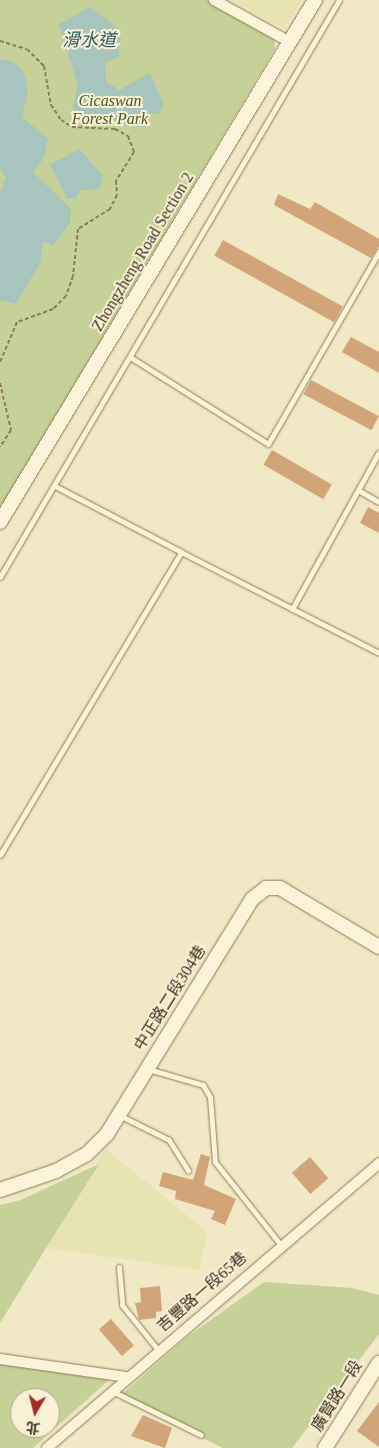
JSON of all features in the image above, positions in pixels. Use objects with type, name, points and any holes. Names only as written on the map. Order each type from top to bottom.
[{"type":"street","points":[[214,0],[290,42]]},
{"type":"street","name":"Zhongzheng Road Section 2","points":[[0,522],[315,0]]},
{"type":"street","name":"中正路二段304巷","points":[[0,1190],[56,1171],[87,1154],[118,1115],[252,899],[266,888],[280,888],[378,946]]},
{"type":"street","name":"吉豐路一段65巷","points":[[47,1448],[280,1244],[379,1163]]},
{"type":"street","points":[[0,1359],[126,1378]]},
{"type":"street","name":"廣賢路一段","points":[[325,1448],[379,1364]]},
{"type":"lane","points":[[0,577],[340,0]]},
{"type":"lane","points":[[130,357],[268,444],[379,252]]},
{"type":"lane","points":[[292,609],[358,490],[377,460],[379,452]]},
{"type":"lane","points":[[55,486],[379,653]]},
{"type":"lane","points":[[358,490],[379,502]]},
{"type":"lane","points":[[0,854],[181,552]]},
{"type":"lane","points":[[147,1069],[203,1085],[210,1097],[215,1162],[280,1244]]},
{"type":"lane","points":[[118,1115],[170,1140],[188,1170]]},
{"type":"lane","points":[[119,1267],[122,1305],[158,1350]]},
{"type":"lane","points":[[111,1390],[201,1434]]},
{"type":"path","points":[[0,41],[27,49],[44,66],[51,105],[61,120],[72,127],[115,129],[128,136],[134,152],[116,181],[117,195],[110,209],[78,229],[73,276],[66,296],[53,309],[16,322],[0,362]]},
{"type":"path","points":[[0,382],[11,430],[0,447]]},
{"type":"shaded area","points":[[232,0],[302,0],[284,29]]},
{"type":"shaded area","points":[[106,1149],[207,1232],[200,1270],[46,1248]]},
{"type":"green space","name":"Cicaswan Forest Park","points":[[0,0],[214,0],[274,36],[275,49],[0,509]]},
{"type":"green space","points":[[99,1164],[0,1323],[0,1205],[18,1201]]},
{"type":"green space","points":[[264,1282],[352,1288],[379,1295],[379,1334],[292,1448],[223,1448],[119,1397],[187,1337]]},
{"type":"green space","points":[[0,1362],[109,1380],[60,1424],[60,1388],[10,1388],[10,1438],[44,1438],[33,1448],[0,1448]]},
{"type":"water","name":"滑水道","points":[[90,7],[120,30],[119,57],[105,62],[106,82],[119,90],[150,73],[163,103],[160,114],[149,114],[144,127],[78,122],[73,106],[78,86],[59,24]]},
{"type":"water","points":[[0,59],[12,61],[23,70],[28,91],[22,117],[48,139],[44,158],[33,172],[71,209],[70,223],[53,246],[43,241],[40,263],[16,304],[0,300],[0,193],[6,177],[0,168]]},
{"type":"water","points":[[79,149],[103,176],[100,189],[81,190],[75,199],[67,199],[50,165]]},
{"type":"building","points":[[278,194],[310,209],[315,202],[379,239],[379,246],[371,258],[274,205]]},
{"type":"building","points":[[223,240],[343,306],[334,322],[214,256]]},
{"type":"building","points":[[351,337],[379,352],[379,373],[342,352]]},
{"type":"building","points":[[311,380],[379,416],[371,430],[303,394]]},
{"type":"building","points":[[272,450],[332,484],[323,499],[264,465]]},
{"type":"building","points":[[368,507],[379,513],[379,533],[360,523]]},
{"type":"building","points":[[201,1154],[210,1157],[204,1185],[236,1199],[225,1225],[211,1219],[215,1211],[175,1199],[176,1191],[159,1186],[163,1172],[193,1180]]},
{"type":"building","points":[[310,1157],[328,1178],[310,1194],[292,1173]]},
{"type":"building","points":[[160,1286],[162,1311],[156,1312],[156,1318],[139,1320],[135,1303],[141,1302],[140,1288]]},
{"type":"building","points":[[111,1319],[134,1345],[122,1356],[99,1329]]},
{"type":"building","points":[[379,1402],[379,1447],[357,1431]]},
{"type":"building","points":[[143,1415],[172,1428],[165,1448],[131,1436]]}]
